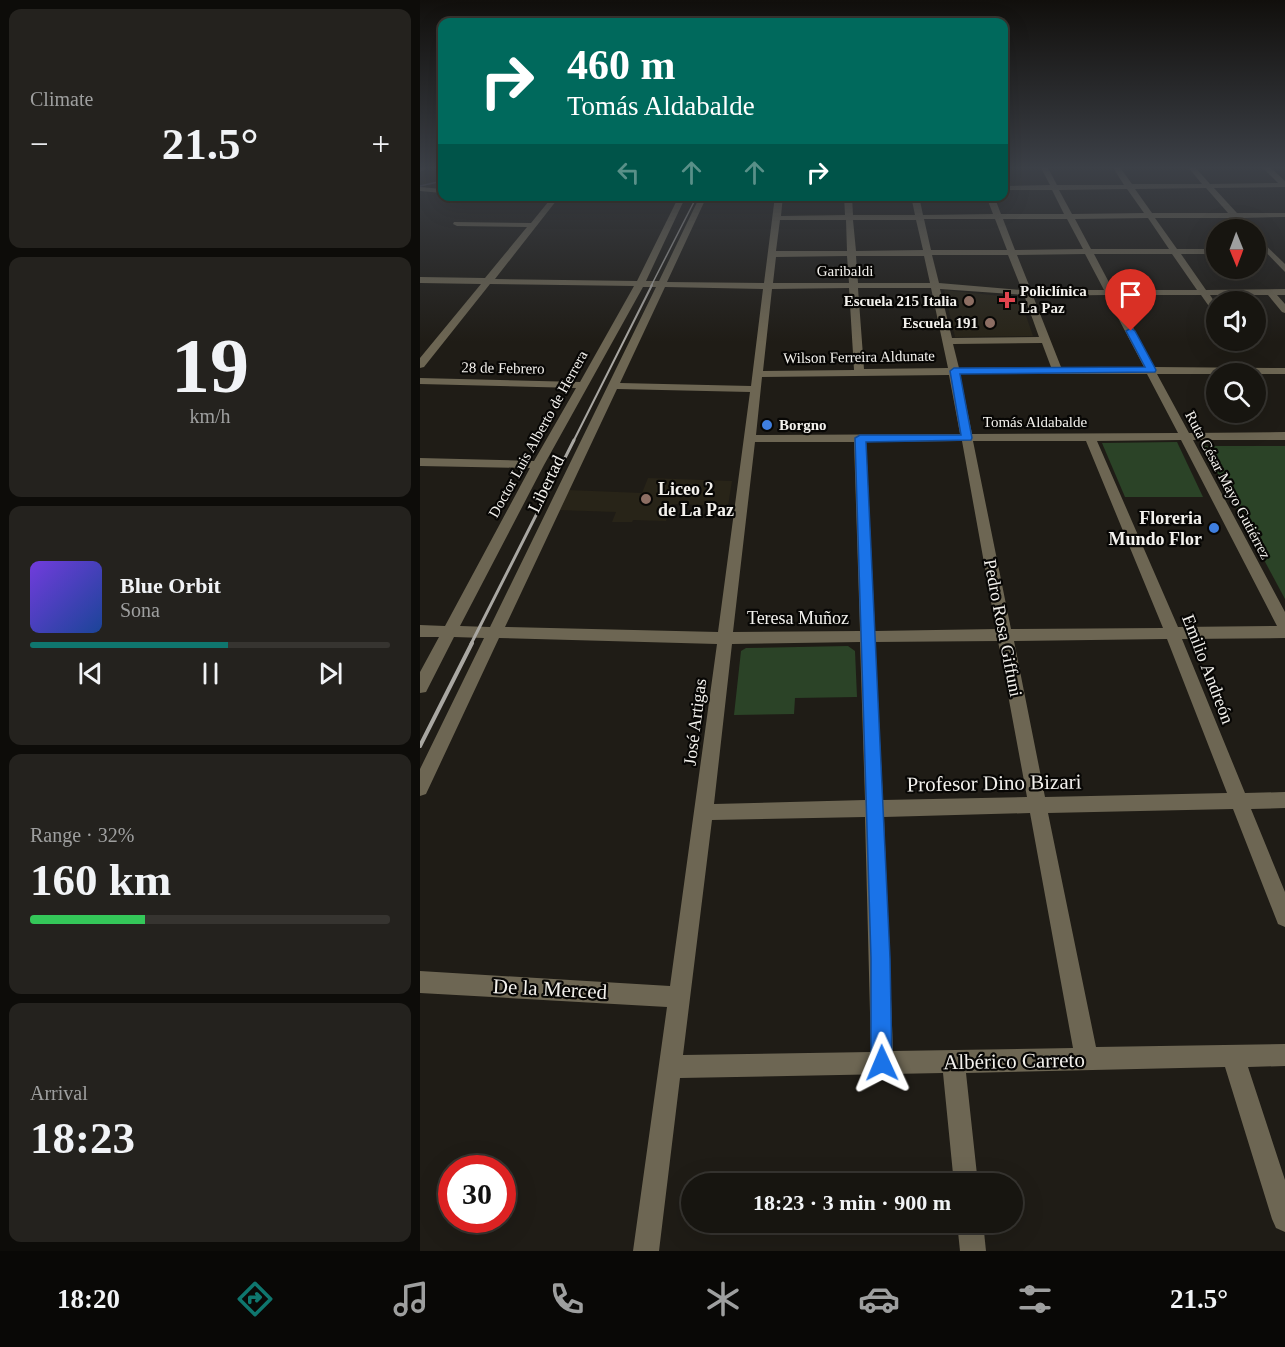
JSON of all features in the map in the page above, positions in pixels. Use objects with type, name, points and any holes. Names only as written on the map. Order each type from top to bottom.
[{"type":"street","points":[[486,224],[533,225]]},
{"type":"street","name":"Doctor Luis Alberto de Herrera","points":[[420,687],[538,465],[640,284],[669,224]]},
{"type":"street","name":"Libertad","points":[[420,788],[492,633],[615,386],[690,224]]},
{"type":"street","name":"José Artigas","points":[[646,1251],[704,812],[776,224]]},
{"type":"street","points":[[850,224],[859,373]]},
{"type":"street","name":"Pedro Rosa Giffuni","points":[[921,224],[954,371],[1087,1060]]},
{"type":"street","points":[[1001,224],[1057,370]]},
{"type":"street","name":"Ruta César Mayo Gutiérrez","points":[[1075,224],[1285,626]]},
{"type":"street","points":[[1155,224],[1205,293]]},
{"type":"street","points":[[420,366],[533,225]]},
{"type":"street","points":[[772,254],[1206,251]]},
{"type":"street","points":[[1268,251],[1285,251]]},
{"type":"street","points":[[1268,251],[1285,269]]},
{"type":"street","name":"Garibaldi","points":[[420,280],[768,286],[934,285],[1028,293],[1285,292]]},
{"type":"street","points":[[1271,293],[1285,310]]},
{"type":"street","points":[[947,341],[1045,340]]},
{"type":"street","name":"Wilson Ferreira Aldunate","points":[[757,381],[859,373],[954,371],[1285,371]]},
{"type":"street","name":"28 de Febrero","points":[[420,381],[584,385]]},
{"type":"street","points":[[615,386],[757,381]]},
{"type":"street","name":"Tomás Aldabalde","points":[[750,440],[1285,436]]},
{"type":"street","name":"Emilio Andreón","points":[[1090,437],[1172,632],[1285,917]]},
{"type":"street","points":[[860,438],[875,808],[882,1063]]},
{"type":"street","points":[[420,462],[538,465]]},
{"type":"street","name":"Teresa Muñoz","points":[[420,631],[725,638],[1285,632]]},
{"type":"street","name":"Profesor Dino Bizari","points":[[704,812],[1285,800]]},
{"type":"street","name":"De la Merced","points":[[420,982],[680,997]]},
{"type":"street","name":"Albérico Carreto","points":[[671,1067],[1233,1057],[1285,1054]]},
{"type":"street","points":[[1233,1057],[1285,1219]]},
{"type":"street","points":[[953,1062],[965,1173]]},
{"type":"street","points":[[971,1233],[973,1251]]},
{"type":"shaded area","name":"Escuela 191","points":[[944,290],[1020,298],[1033,336],[955,337]]},
{"type":"shaded area","name":"Liceo 2 de La Paz","points":[[648,478],[732,481],[728,506],[672,504],[666,521],[633,520],[632,522],[612,522],[616,512],[558,510],[568,490],[642,493]]},
{"type":"green space","points":[[1177,442],[1203,497],[1125,497],[1102,443]]},
{"type":"green space","points":[[1203,446],[1285,446],[1285,599]]},
{"type":"green space","points":[[848,646],[855,651],[857,697],[795,698],[794,714],[734,715],[741,651],[746,648]]},
{"type":"railway","points":[[651,286],[682,224]]},
{"type":"railway","points":[[573,442],[652,285]]},
{"type":"railway","points":[[471,644],[574,440]]},
{"type":"railway","points":[[420,746],[472,643]]},
{"type":"place","name":"Policlínica La Paz","points":[[1007,300]]},
{"type":"place","name":"Escuela 215 Italia","points":[[969,301]]},
{"type":"place","name":"Escuela 191","points":[[990,323]]},
{"type":"place","name":"Borgno","points":[[767,425]]},
{"type":"place","name":"Liceo 2 de La Paz","points":[[646,499]]},
{"type":"place","name":"Floreria Mundo Flor","points":[[1214,528]]},
{"type":"route","points":[[882,1063],[860,438],[967,438],[954,371],[1152,370],[1131,331]]}]
